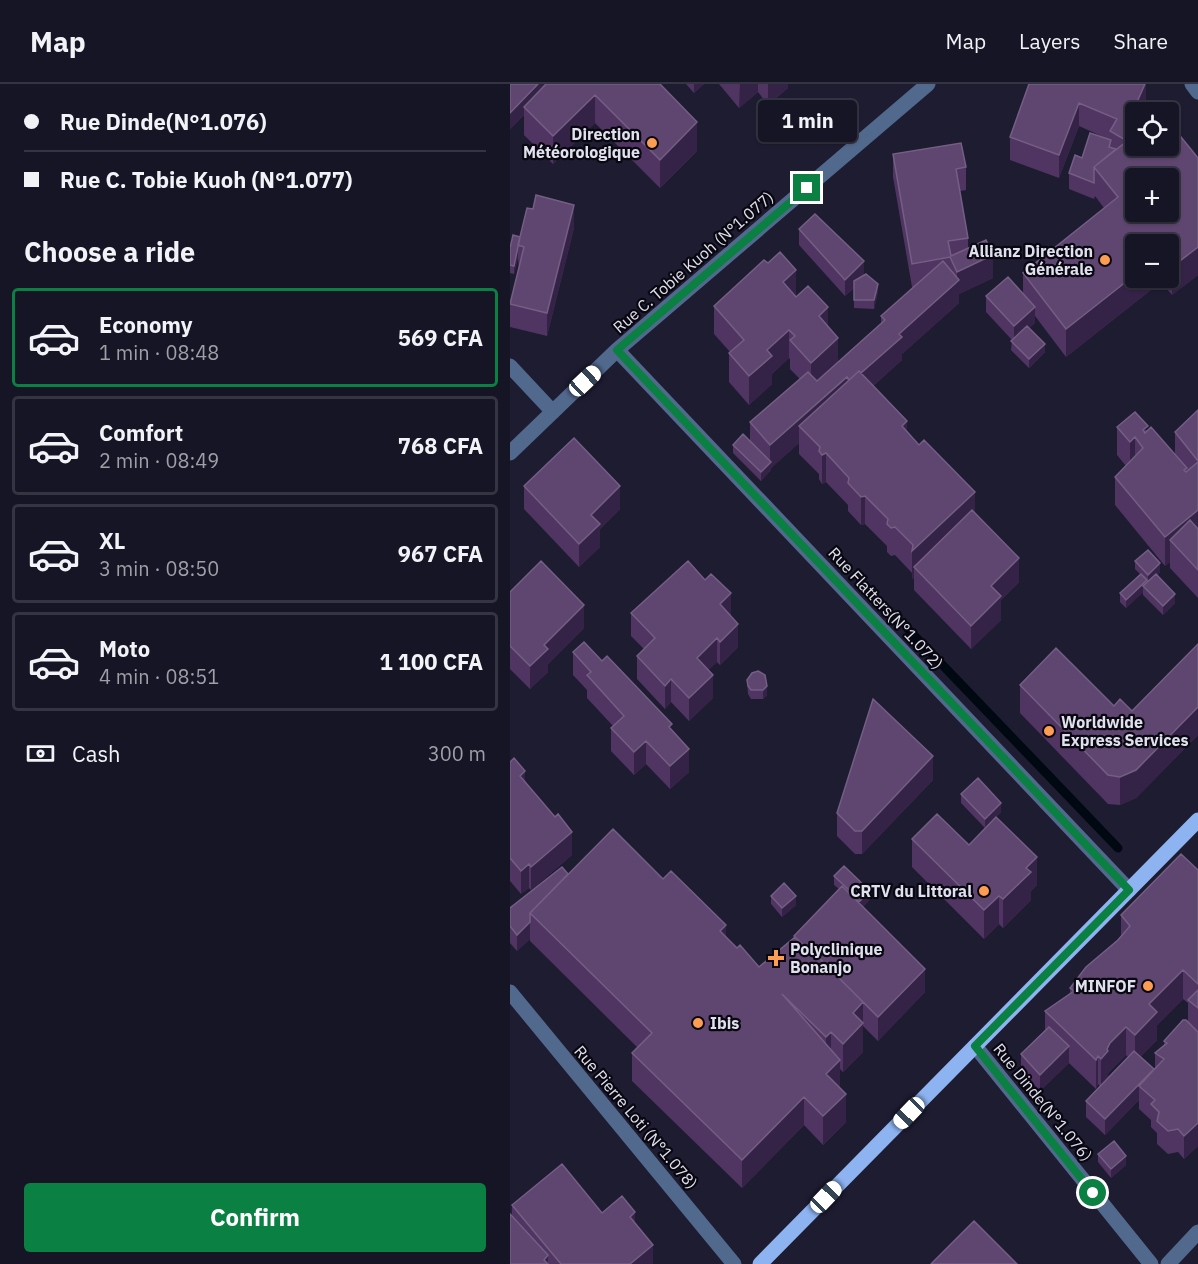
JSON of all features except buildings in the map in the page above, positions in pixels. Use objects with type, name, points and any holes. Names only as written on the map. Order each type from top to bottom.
[{"type":"main road","points":[[760,1264],[1198,820]]},
{"type":"street","name":"Rue C. Tobie Kuoh (N°1.077)","points":[[510,453],[617,350],[928,84]]},
{"type":"street","points":[[1192,84],[1198,92]]},
{"type":"street","name":"Rue Flatters(N°1.072)","points":[[617,350],[1129,890]]},
{"type":"street","points":[[510,366],[553,412]]},
{"type":"street","name":"Rue Pierre Loti (N°1.078)","points":[[510,992],[734,1264]]},
{"type":"street","name":"Rue Dinde(N°1.076)","points":[[975,1046],[1151,1264]]},
{"type":"street","points":[[1168,1264],[1198,1232]]},
{"type":"waterway","points":[[908,629],[1118,848]]},
{"type":"place","name":"Direction Météorologique","points":[[652,143]]},
{"type":"place","name":"Allianz Direction Générale","points":[[1105,260]]},
{"type":"place","name":"Worldwide Express Services","points":[[1049,731]]},
{"type":"place","name":"CRTV du Littoral","points":[[984,891]]},
{"type":"place","name":"Polyclinique Bonanjo","points":[[776,958]]},
{"type":"place","name":"MINFOF","points":[[1148,986]]},
{"type":"place","name":"Ibis","points":[[698,1023]]},
{"type":"route","points":[[807,188],[617,350],[1129,890],[975,1046],[1093,1193]]}]
